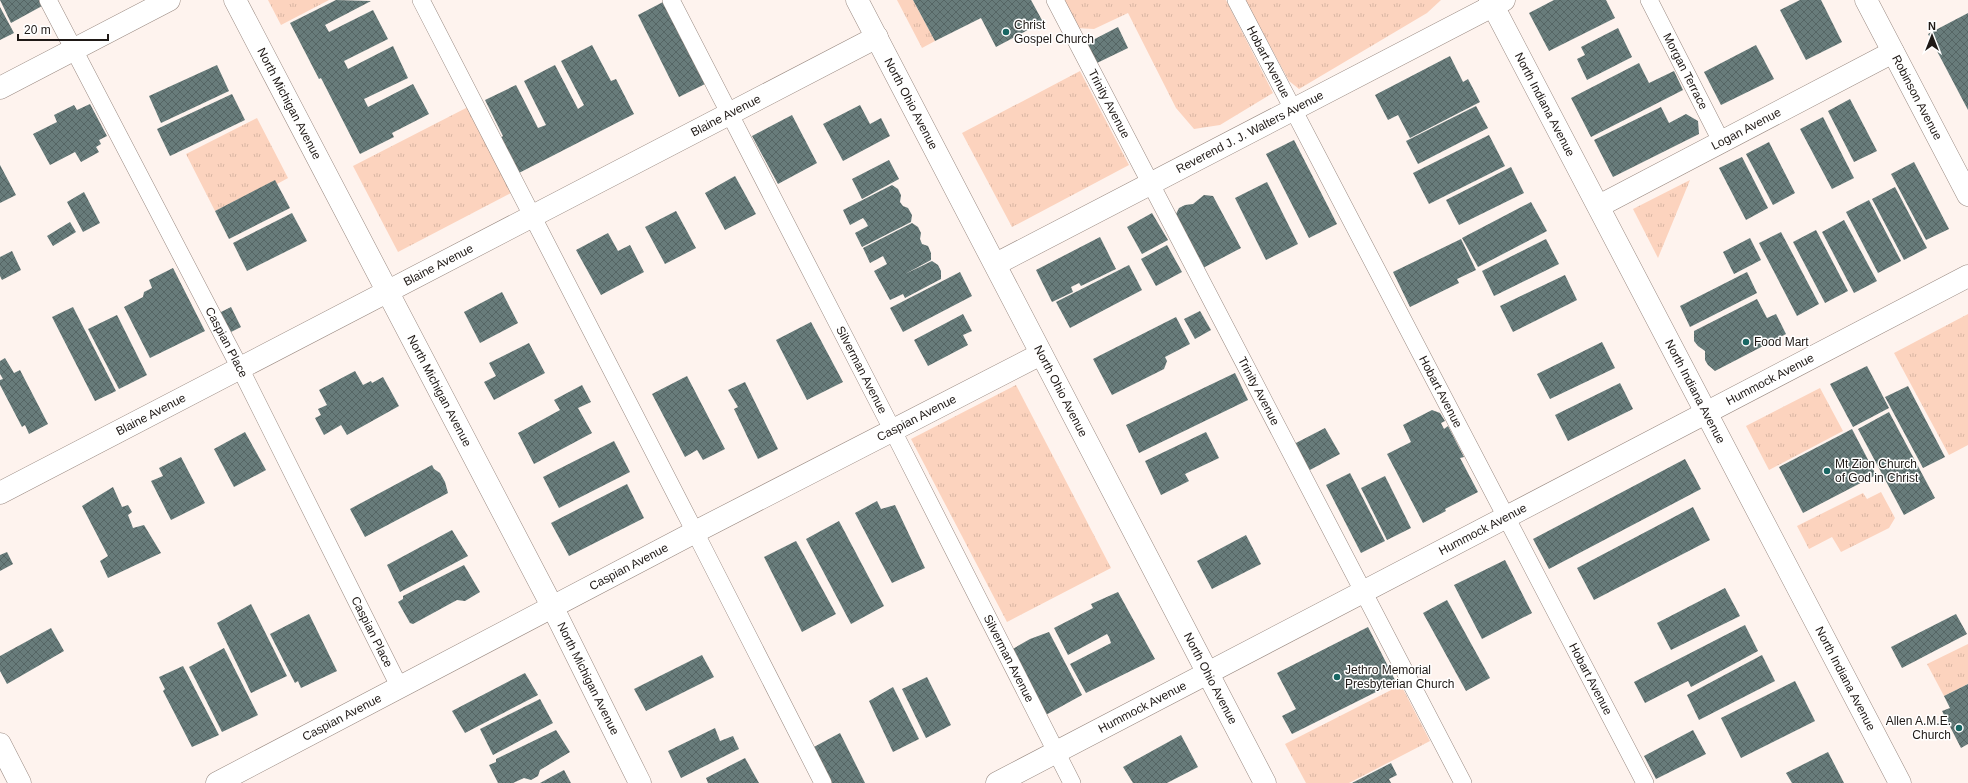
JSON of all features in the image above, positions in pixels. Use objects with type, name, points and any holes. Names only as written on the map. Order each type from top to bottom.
[{"type":"street","points":[[0,88],[169,0]]},
{"type":"street","name":"North Michigan Avenue","points":[[235,0],[553,608],[640,783]]},
{"type":"street","name":"North Ohio Avenue","points":[[857,0],[996,264],[1041,354],[1265,783]]},
{"type":"street","name":"Robinson Avenue","points":[[1866,0],[1968,195]]},
{"type":"street","name":"Reverend J. J. Walters Avenue","points":[[996,264],[1496,2]]},
{"type":"street","name":"North Indiana Avenue","points":[[1496,2],[1599,206],[1900,783]]},
{"type":"street","name":"Blaine Avenue","points":[[0,493],[877,37]]},
{"type":"street","name":"Logan Avenue","points":[[1599,206],[1893,52]]},
{"type":"street","name":"Hummock Avenue","points":[[997,783],[1968,276]]},
{"type":"street","name":"Caspian Avenue","points":[[217,783],[553,608],[695,532],[1041,354]]},
{"type":"street","points":[[0,744],[20,783]]},
{"type":"lane","name":"Caspian Place","points":[[48,0],[240,368],[400,688]]},
{"type":"lane","points":[[421,0],[823,783]]},
{"type":"lane","name":"Silverman Avenue","points":[[671,0],[893,430],[1072,783]]},
{"type":"lane","name":"Trinity Avenue","points":[[1055,0],[1463,783]]},
{"type":"lane","name":"Hobart Avenue","points":[[1236,0],[1645,783]]},
{"type":"lane","name":"Morgan Terrace","points":[[1649,0],[1722,141]]},
{"type":"green space","points":[[268,0],[329,0],[281,25]]},
{"type":"green space","points":[[897,0],[913,0],[935,41],[922,48]]},
{"type":"green space","points":[[1062,0],[1226,0],[1273,93],[1220,125],[1194,129],[1176,108],[1128,13],[1094,29],[1076,28]]},
{"type":"green space","points":[[1245,0],[1441,0],[1427,13],[1299,89],[1289,81]]},
{"type":"green space","points":[[1080,71],[1129,165],[1012,227],[962,133]]},
{"type":"green space","points":[[468,107],[513,192],[398,252],[353,166]]},
{"type":"green space","points":[[257,118],[288,178],[277,184],[274,181],[215,211],[186,154]]},
{"type":"green space","points":[[1690,180],[1658,258],[1633,209]]},
{"type":"green space","points":[[1968,314],[1968,445],[1949,455],[1894,353]]},
{"type":"green space","points":[[1016,385],[1111,568],[1007,622],[911,439]]},
{"type":"green space","points":[[1820,388],[1843,431],[1769,470],[1746,426]]},
{"type":"green space","points":[[1881,492],[1895,518],[1889,528],[1841,552],[1832,537],[1809,549],[1797,526],[1863,493],[1867,499]]},
{"type":"green space","points":[[1968,644],[1968,684],[1944,696],[1927,664]]},
{"type":"green space","points":[[1401,685],[1430,741],[1349,783],[1306,783],[1285,744]]},
{"type":"building","points":[[0,0],[39,0],[42,6],[11,23]]},
{"type":"building","points":[[336,0],[371,1],[325,25],[329,32],[373,10],[388,39],[344,61],[348,69],[393,46],[408,78],[364,99],[368,107],[413,84],[429,114],[392,133],[394,137],[360,154],[321,78],[319,79],[290,23]]},
{"type":"building","name":"Christ Gospel Church","points":[[913,0],[1031,0],[1043,22],[996,47],[981,18],[935,41]]},
{"type":"building","points":[[1554,0],[1606,0],[1615,18],[1549,51],[1529,13]]},
{"type":"building","points":[[1800,0],[1821,0],[1842,42],[1806,60],[1780,10]]},
{"type":"building","points":[[665,1],[707,83],[679,97],[638,15]]},
{"type":"building","points":[[0,7],[14,33],[0,40]]},
{"type":"building","points":[[1968,13],[1968,110],[1928,34]]},
{"type":"building","points":[[1118,27],[1128,48],[1097,63],[1087,43]]},
{"type":"building","points":[[1618,28],[1632,57],[1587,80],[1577,59],[1585,55],[1581,47]]},
{"type":"building","points":[[592,45],[611,81],[616,79],[634,114],[517,174],[499,139],[503,136],[485,100],[516,85],[538,128],[546,125],[524,81],[555,65],[578,109],[584,105],[561,61]]},
{"type":"building","points":[[1756,45],[1774,79],[1721,105],[1704,72]]},
{"type":"building","points":[[1450,56],[1463,82],[1468,79],[1480,102],[1410,138],[1398,115],[1388,120],[1375,95]]},
{"type":"building","points":[[1639,63],[1649,83],[1674,71],[1683,90],[1591,137],[1571,98]]},
{"type":"building","points":[[217,65],[229,91],[161,123],[149,96]]},
{"type":"building","points":[[232,94],[245,120],[170,156],[157,129]]},
{"type":"building","points":[[1850,99],[1877,151],[1854,162],[1828,111]]},
{"type":"building","points":[[90,104],[107,136],[99,140],[101,144],[96,147],[99,152],[81,162],[75,152],[50,165],[33,134],[57,122],[54,115],[74,105],[77,110]]},
{"type":"building","points":[[860,105],[870,124],[881,118],[890,136],[843,161],[823,124]]},
{"type":"building","points":[[1476,106],[1488,128],[1418,164],[1406,141]]},
{"type":"building","points":[[1661,107],[1669,123],[1686,114],[1698,121],[1699,134],[1613,177],[1594,140]]},
{"type":"building","points":[[792,115],[817,163],[778,184],[752,136]]},
{"type":"building","points":[[1823,117],[1854,178],[1832,189],[1800,129]]},
{"type":"building","points":[[1489,135],[1505,166],[1429,204],[1413,173]]},
{"type":"building","points":[[1294,140],[1337,224],[1309,238],[1266,154]]},
{"type":"building","points":[[1769,142],[1795,193],[1773,205],[1746,154]]},
{"type":"building","points":[[1742,157],[1768,208],[1746,220],[1719,168]]},
{"type":"building","points":[[889,160],[899,179],[862,199],[852,179]]},
{"type":"building","points":[[1914,162],[1949,229],[1926,240],[1891,174]]},
{"type":"building","points":[[0,165],[16,195],[0,203]]},
{"type":"building","points":[[1511,167],[1524,193],[1459,225],[1446,200]]},
{"type":"building","points":[[735,176],[756,214],[725,230],[705,193]]},
{"type":"building","points":[[275,180],[290,208],[229,239],[215,211]]},
{"type":"building","points":[[1267,182],[1298,244],[1266,260],[1235,198]]},
{"type":"building","points":[[892,185],[898,189],[901,195],[900,202],[903,206],[908,208],[912,215],[911,222],[862,247],[855,233],[868,226],[866,222],[863,218],[850,225],[843,210]]},
{"type":"building","points":[[1895,187],[1927,248],[1904,260],[1872,199]]},
{"type":"building","points":[[84,192],[100,223],[83,232],[67,202]]},
{"type":"building","points":[[1204,195],[1213,196],[1241,248],[1203,268],[1175,216],[1179,208],[1185,205],[1193,204]]},
{"type":"building","points":[[1869,200],[1901,261],[1878,273],[1846,212]]},
{"type":"building","points":[[1531,202],[1547,231],[1478,267],[1462,238]]},
{"type":"building","points":[[676,211],[696,248],[665,264],[645,227]]},
{"type":"building","points":[[292,213],[307,241],[247,271],[233,243]]},
{"type":"building","points":[[1152,213],[1168,240],[1142,254],[1127,227]]},
{"type":"building","points":[[1844,220],[1877,281],[1854,293],[1822,232]]},
{"type":"building","points":[[70,222],[76,232],[53,246],[47,236]]},
{"type":"building","points":[[912,223],[918,227],[921,233],[920,239],[922,244],[928,246],[931,253],[931,260],[905,274],[932,261],[938,265],[941,271],[941,279],[905,298],[903,294],[890,300],[874,271],[887,264],[883,256],[870,263],[863,248]]},
{"type":"building","points":[[1816,230],[1848,291],[1825,303],[1793,242]]},
{"type":"building","points":[[1781,232],[1819,304],[1797,316],[1759,243]]},
{"type":"building","points":[[608,233],[618,251],[630,245],[644,272],[601,295],[576,250]]},
{"type":"building","points":[[1100,237],[1116,269],[1081,286],[1079,283],[1071,287],[1073,292],[1052,302],[1036,270]]},
{"type":"building","points":[[1750,238],[1761,260],[1734,274],[1723,252]]},
{"type":"building","points":[[1461,239],[1476,270],[1457,279],[1459,283],[1410,307],[1393,272]]},
{"type":"building","points":[[1546,239],[1559,264],[1494,296],[1482,271]]},
{"type":"building","points":[[1167,245],[1182,272],[1156,286],[1141,259]]},
{"type":"building","points":[[12,251],[21,270],[2,280],[0,276],[0,257]]},
{"type":"building","points":[[1129,265],[1142,290],[1070,328],[1056,302]]},
{"type":"building","points":[[173,268],[205,331],[150,358],[124,307],[143,297],[144,292],[152,288],[149,280]]},
{"type":"building","points":[[960,272],[972,296],[903,332],[890,308]]},
{"type":"building","points":[[1747,272],[1757,293],[1690,327],[1680,306]]},
{"type":"building","points":[[1565,275],[1577,300],[1513,332],[1500,306]]},
{"type":"building","points":[[502,292],[518,323],[480,343],[464,312]]},
{"type":"building","points":[[1757,299],[1767,318],[1776,314],[1786,334],[1715,371],[1705,360],[1705,351],[1694,341],[1694,331]]},
{"type":"building","points":[[73,307],[116,391],[95,401],[52,317]]},
{"type":"building","points":[[231,307],[241,327],[229,333],[219,313]]},
{"type":"building","points":[[1200,311],[1211,330],[1195,339],[1184,319]]},
{"type":"building","points":[[963,314],[972,331],[963,335],[968,345],[928,366],[914,340]]},
{"type":"building","points":[[117,315],[147,375],[119,389],[88,329]]},
{"type":"building","points":[[1176,317],[1190,344],[1165,357],[1167,361],[1164,369],[1112,395],[1093,359]]},
{"type":"building","points":[[811,322],[843,382],[807,400],[776,340]]},
{"type":"building","points":[[1602,342],[1615,368],[1550,399],[1537,374]]},
{"type":"building","points":[[529,343],[545,373],[494,400],[484,382],[496,376],[489,363]]},
{"type":"building","points":[[5,358],[14,373],[20,370],[48,424],[29,434],[25,425],[22,427],[0,385],[0,380],[3,379],[0,374],[0,361]]},
{"type":"building","points":[[1867,366],[1889,408],[1853,427],[1830,384]]},
{"type":"building","points":[[355,371],[363,385],[371,381],[372,383],[383,377],[399,406],[347,435],[341,425],[324,435],[315,418],[321,415],[318,409],[327,405],[319,390]]},
{"type":"building","points":[[1235,373],[1248,400],[1139,453],[1126,425]]},
{"type":"building","points":[[687,376],[725,449],[703,460],[697,450],[685,457],[652,394]]},
{"type":"building","points":[[745,382],[778,449],[758,459],[734,409],[738,407],[728,390]]},
{"type":"building","points":[[1620,383],[1633,409],[1568,441],[1555,415]]},
{"type":"building","points":[[582,385],[591,402],[578,408],[592,433],[534,464],[518,433],[560,410],[554,400]]},
{"type":"building","points":[[1908,386],[1945,457],[1923,468],[1885,397]]},
{"type":"building","points":[[1432,410],[1440,413],[1445,421],[1441,423],[1444,429],[1448,426],[1464,457],[1460,458],[1478,492],[1445,509],[1446,511],[1423,523],[1387,454],[1411,442],[1403,425]]},
{"type":"building","points":[[1889,412],[1935,498],[1904,515],[1858,429]]},
{"type":"building","points":[[1325,428],[1340,454],[1308,471],[1294,444]]},
{"type":"building","name":"Mt Zion Church of God in Christ","points":[[1852,429],[1876,475],[1803,513],[1779,467]]},
{"type":"building","points":[[245,432],[266,470],[234,487],[214,449]]},
{"type":"building","points":[[1206,432],[1219,458],[1185,474],[1189,481],[1161,495],[1145,461]]},
{"type":"building","points":[[614,441],[630,472],[559,508],[543,477]]},
{"type":"building","points":[[181,457],[205,503],[171,520],[151,481],[163,476],[159,468]]},
{"type":"building","points":[[1685,459],[1701,489],[1549,569],[1533,539]]},
{"type":"building","points":[[432,465],[434,469],[440,473],[445,482],[448,493],[365,537],[350,509]]},
{"type":"building","points":[[1350,473],[1385,541],[1361,553],[1326,485]]},
{"type":"building","points":[[1385,476],[1411,528],[1387,540],[1361,488]]},
{"type":"building","points":[[627,484],[644,518],[569,556],[551,523]]},
{"type":"building","points":[[113,487],[122,507],[128,505],[132,512],[128,515],[133,528],[144,525],[161,553],[108,578],[100,561],[108,556],[82,506]]},
{"type":"building","points":[[877,501],[881,509],[895,505],[925,568],[892,583],[855,513]]},
{"type":"building","points":[[1693,507],[1710,540],[1594,600],[1577,568]]},
{"type":"building","points":[[839,521],[884,606],[851,624],[806,539]]},
{"type":"building","points":[[452,530],[468,556],[400,592],[387,565]]},
{"type":"building","points":[[1246,535],[1261,564],[1212,589],[1197,561]]},
{"type":"building","points":[[796,541],[836,614],[802,632],[764,557]]},
{"type":"building","points":[[7,552],[13,564],[0,571],[0,555]]},
{"type":"building","points":[[1505,560],[1532,613],[1482,639],[1454,585]]},
{"type":"building","points":[[464,565],[480,592],[465,601],[457,600],[413,624],[410,623],[398,602],[403,599],[403,596]]},
{"type":"building","points":[[1725,588],[1740,616],[1671,650],[1657,623]]},
{"type":"building","points":[[1118,592],[1155,659],[1086,693],[1070,664],[1111,643],[1109,637],[1107,634],[1068,655],[1054,628],[1093,608],[1091,604]]},
{"type":"building","points":[[1447,600],[1490,678],[1466,691],[1423,613]]},
{"type":"building","points":[[251,604],[287,676],[251,693],[217,623]]},
{"type":"building","points":[[309,614],[337,671],[301,688],[298,681],[295,683],[270,634]]},
{"type":"building","points":[[1956,614],[1967,634],[1902,668],[1891,647]]},
{"type":"building","points":[[1745,625],[1758,651],[1691,687],[1688,681],[1645,703],[1634,682]]},
{"type":"building","name":"Jethro Memorial Presbyterian Church","points":[[1368,627],[1396,682],[1292,734],[1282,716],[1296,709],[1277,673]]},
{"type":"building","points":[[51,628],[64,651],[7,684],[0,671],[0,656]]},
{"type":"building","points":[[1049,632],[1082,695],[1044,716],[1011,650],[1030,639]]},
{"type":"building","points":[[224,648],[258,715],[222,732],[189,667]]},
{"type":"building","points":[[702,655],[714,677],[646,711],[634,689]]},
{"type":"building","points":[[1762,655],[1775,681],[1699,720],[1687,695]]},
{"type":"building","points":[[183,666],[219,735],[192,747],[163,691],[165,689],[159,677]]},
{"type":"building","points":[[525,673],[538,695],[465,733],[452,711]]},
{"type":"building","points":[[927,677],[951,725],[926,738],[902,689]]},
{"type":"building","points":[[1795,681],[1815,721],[1741,758],[1721,718]]},
{"type":"building","name":"Allen A.M.E. Church","points":[[1968,684],[1968,744],[1961,748],[1942,711],[1950,708],[1944,696]]},
{"type":"building","points":[[893,687],[919,739],[893,752],[869,701]]},
{"type":"building","points":[[540,699],[553,723],[493,755],[480,729]]},
{"type":"building","points":[[715,728],[720,741],[733,736],[739,749],[681,778],[668,751]]},
{"type":"building","points":[[556,730],[570,752],[540,770],[538,776],[531,780],[524,778],[513,783],[498,783],[489,765],[496,762],[496,759]]},
{"type":"building","points":[[1693,730],[1706,754],[1656,779],[1644,756]]},
{"type":"building","points":[[840,733],[865,783],[831,783],[812,748]]},
{"type":"building","points":[[1181,735],[1198,767],[1167,783],[1133,783],[1123,767]]},
{"type":"building","points":[[1828,752],[1844,783],[1792,783],[1786,773]]},
{"type":"building","points":[[745,758],[759,783],[708,783],[706,778]]},
{"type":"building","points":[[1391,763],[1397,775],[1389,779],[1391,783],[1352,783]]},
{"type":"building","points":[[564,770],[571,783],[540,783]]},
{"type":"place","name":"Christ Gospel Church","points":[[1006,32]]},
{"type":"place","name":"Food Mart","points":[[1746,342]]},
{"type":"place","name":"Mt Zion Church of God in Christ","points":[[1827,471]]},
{"type":"place","name":"Jethro Memorial Presbyterian Church","points":[[1337,677]]},
{"type":"place","name":"Allen A.M.E. Church","points":[[1959,728]]}]
